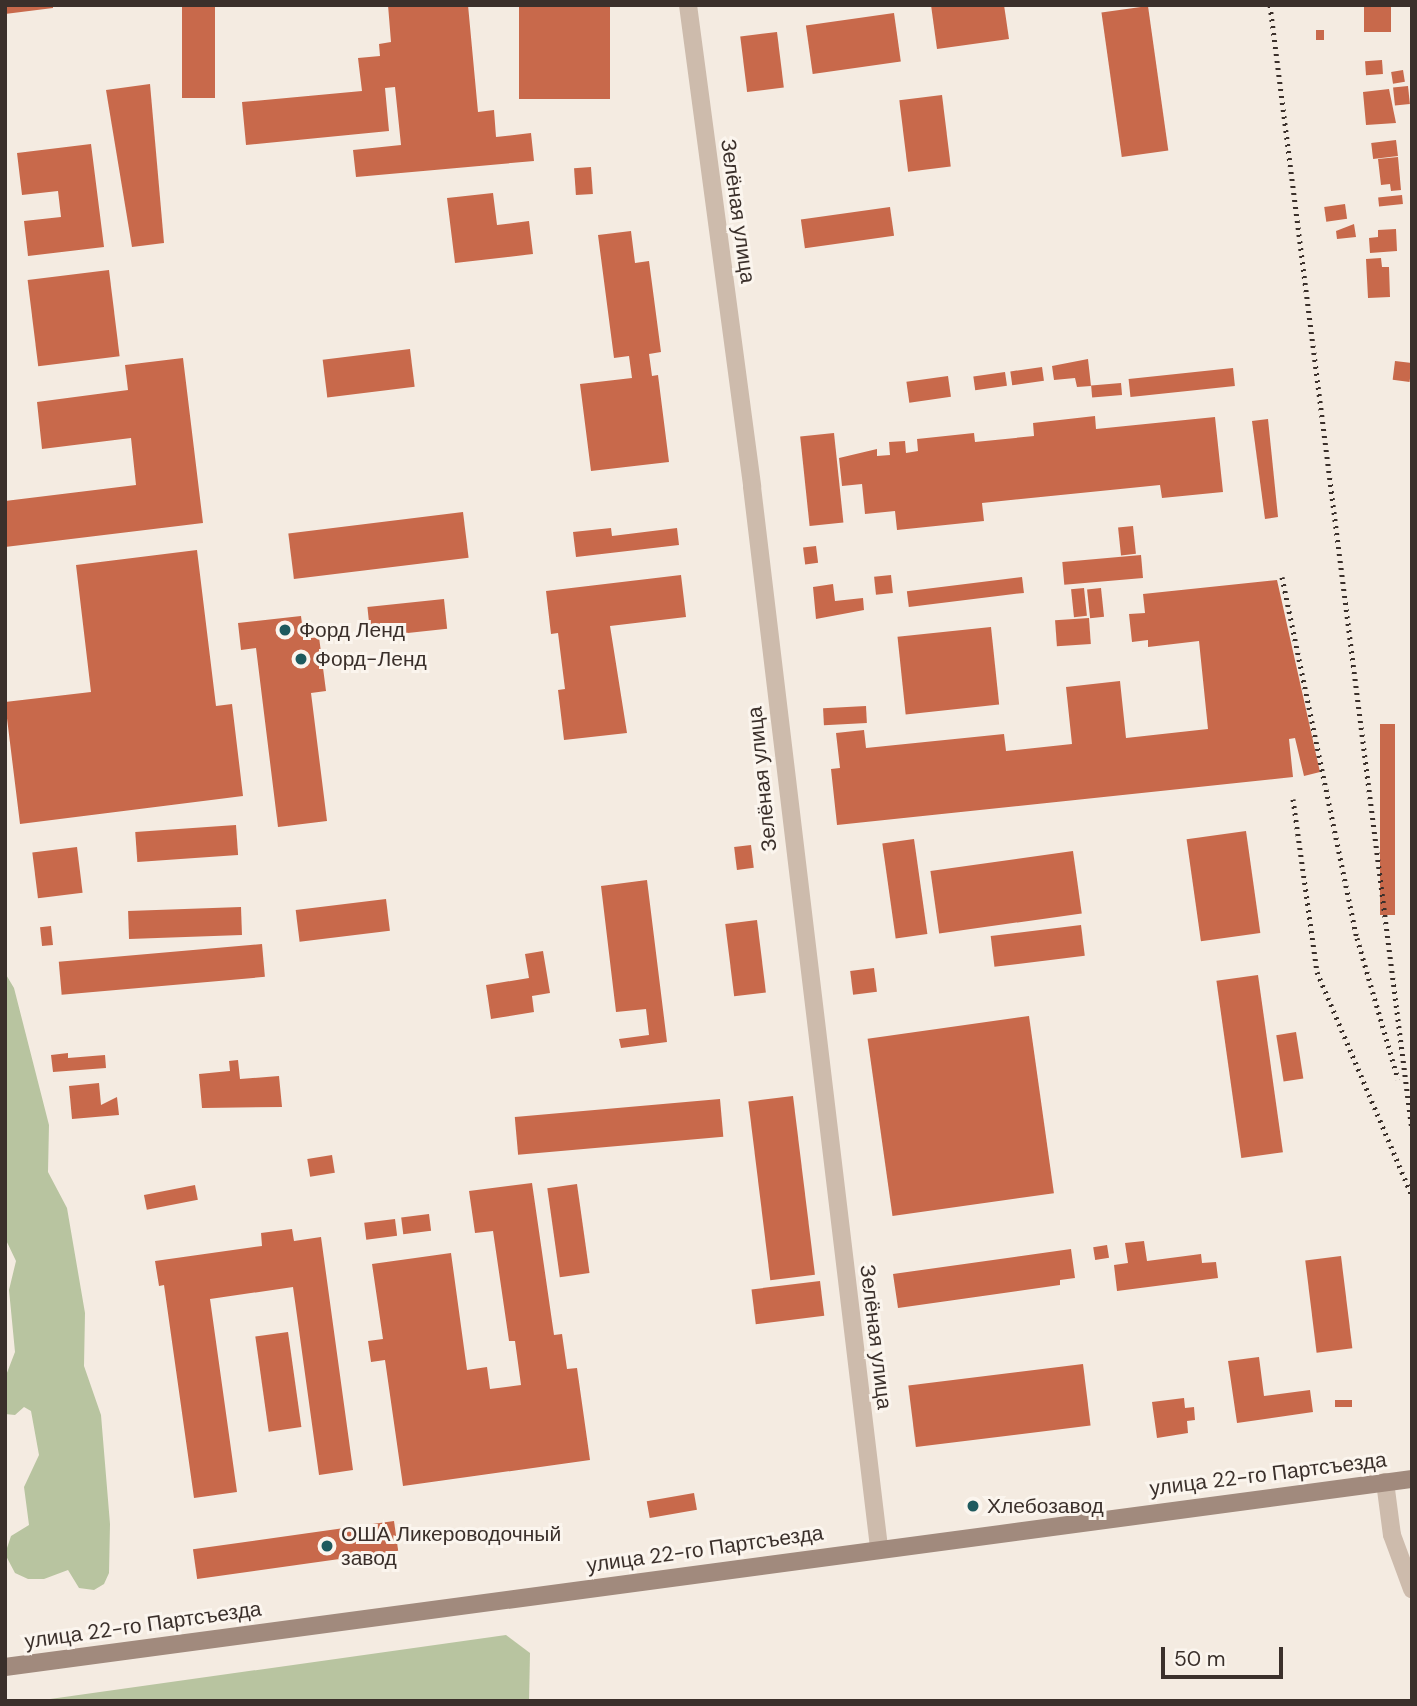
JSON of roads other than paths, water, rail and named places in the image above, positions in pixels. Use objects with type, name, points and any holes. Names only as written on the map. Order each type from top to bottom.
[{"type":"main road","name":"улица 22-го Партсъезда","points":[[5,1667],[879,1548],[1412,1479]]},
{"type":"street","name":"Зелёная улица","points":[[688,5],[752,487],[879,1548]]},
{"type":"street","points":[[1385,1482],[1392,1535],[1412,1589]]},
{"type":"railway","points":[[1270,5],[1412,1130]]},
{"type":"railway","points":[[1282,577],[1357,938],[1398,1079]]},
{"type":"railway","points":[[1293,799],[1317,972],[1412,1196]]},
{"type":"place","name":"Форд Ленд","points":[[285,630]]},
{"type":"place","name":"Форд-Ленд","points":[[301,659]]},
{"type":"place","name":"Хлебозавод","points":[[973,1506]]},
{"type":"place","name":"ОША Ликероводочный завод","points":[[327,1546]]}]
